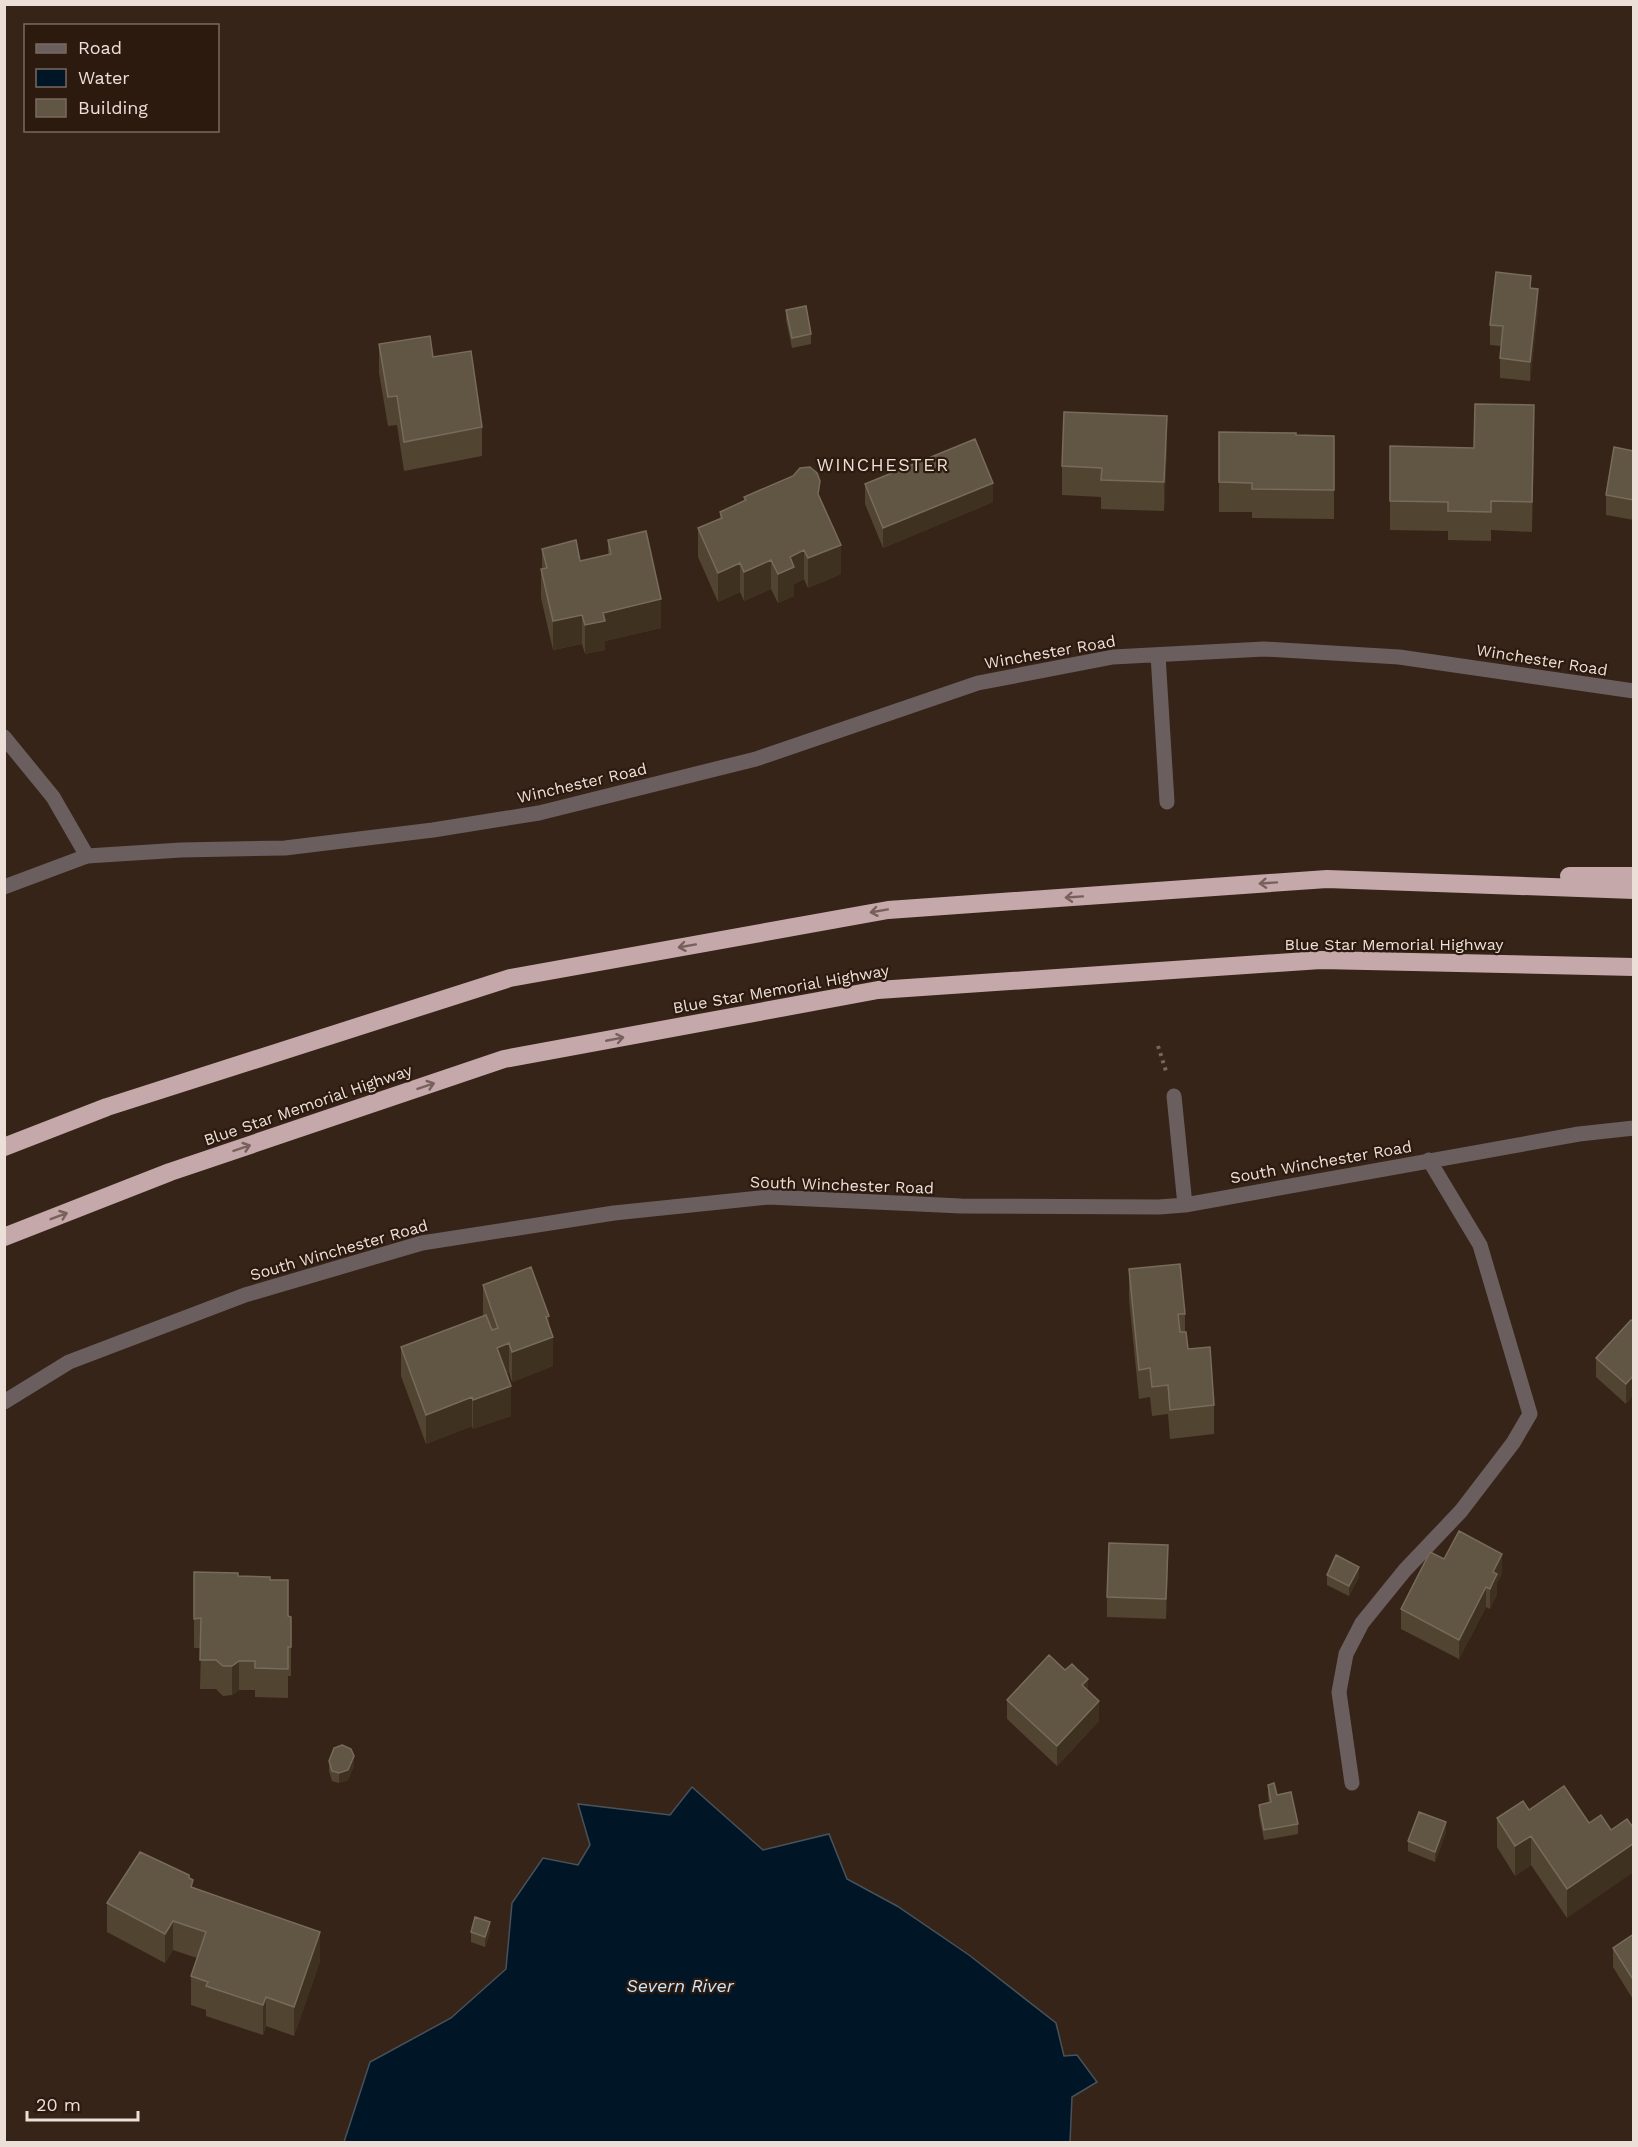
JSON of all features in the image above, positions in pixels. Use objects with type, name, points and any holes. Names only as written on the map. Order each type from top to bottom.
[{"type":"highway","points":[[4,1147],[107,1107],[510,978],[888,910],[1327,879],[1634,876]]},
{"type":"highway","points":[[1327,879],[1634,890]]},
{"type":"highway","name":"Blue Star Memorial Highway","points":[[4,1237],[170,1172],[504,1059],[878,990],[1321,960],[1634,967]]},
{"type":"street","name":"Winchester Road","points":[[4,887],[87,856],[181,850],[285,848],[433,830],[539,813],[756,759],[978,683],[1113,657],[1264,649],[1399,657],[1634,691]]},
{"type":"street","points":[[1158,655],[1167,802]]},
{"type":"street","points":[[4,737],[52,797],[87,856]]},
{"type":"street","points":[[1174,1096],[1185,1205]]},
{"type":"street","name":"South Winchester Road","points":[[4,1402],[69,1362],[245,1296],[422,1243],[614,1213],[768,1197],[961,1206],[1159,1207],[1185,1205],[1579,1134],[1634,1128]]},
{"type":"street","points":[[1352,1782],[1339,1692],[1346,1654],[1362,1623],[1405,1570],[1461,1511],[1514,1443],[1530,1414],[1480,1245],[1429,1160]]},
{"type":"water","name":"Severn River","points":[[692,1787],[763,1850],[829,1834],[847,1879],[897,1906],[969,1955],[1056,2023],[1064,2056],[1077,2055],[1097,2082],[1072,2097],[1070,2142],[344,2142],[370,2062],[451,2018],[506,1969],[512,1903],[543,1858],[578,1865],[590,1845],[578,1804],[670,1815]]},
{"type":"building","points":[[1496,272],[1531,276],[1530,288],[1538,289],[1530,362],[1500,358],[1503,326],[1490,325]]},
{"type":"building","points":[[806,306],[811,334],[792,338],[786,310]]},
{"type":"building","points":[[430,336],[433,357],[471,351],[482,427],[404,442],[397,396],[388,397],[379,344]]},
{"type":"building","points":[[1475,404],[1534,405],[1532,502],[1491,501],[1491,512],[1448,511],[1448,502],[1390,501],[1390,446],[1474,448]]},
{"type":"building","points":[[1064,412],[1167,416],[1164,482],[1101,480],[1102,468],[1062,466]]},
{"type":"building","points":[[1219,432],[1334,436],[1334,490],[1252,489],[1252,483],[1219,482]]},
{"type":"building","points":[[975,439],[993,483],[883,528],[865,484]]},
{"type":"building","points":[[1614,447],[1634,451],[1634,500],[1606,495]]},
{"type":"building","points":[[810,467],[817,473],[820,481],[818,494],[841,545],[808,558],[804,550],[790,557],[794,567],[778,574],[771,560],[744,572],[740,563],[718,573],[698,528],[722,518],[720,512],[746,500],[744,497],[793,476],[800,468]]},
{"type":"building","points":[[646,531],[661,599],[603,613],[605,621],[585,625],[582,615],[553,621],[541,569],[547,568],[542,549],[576,540],[580,561],[611,554],[608,540]]},
{"type":"building","points":[[1180,1264],[1185,1314],[1178,1314],[1180,1332],[1186,1332],[1188,1349],[1210,1347],[1214,1405],[1170,1410],[1168,1385],[1152,1387],[1150,1368],[1139,1370],[1129,1269]]},
{"type":"building","points":[[531,1267],[549,1316],[546,1317],[553,1337],[512,1352],[509,1343],[497,1348],[511,1386],[473,1400],[472,1397],[426,1415],[401,1347],[486,1315],[492,1330],[498,1328],[483,1285]]},
{"type":"building","points":[[1631,1320],[1634,1322],[1634,1375],[1626,1384],[1596,1358]]},
{"type":"building","points":[[1459,1531],[1502,1554],[1493,1572],[1497,1574],[1490,1589],[1486,1587],[1459,1640],[1401,1609],[1430,1552],[1444,1559]]},
{"type":"building","points":[[1109,1543],[1168,1545],[1166,1599],[1107,1597]]},
{"type":"building","points":[[1336,1555],[1359,1567],[1349,1586],[1327,1575]]},
{"type":"building","points":[[194,1572],[238,1573],[238,1576],[288,1580],[291,1647],[288,1647],[288,1669],[255,1668],[255,1661],[239,1661],[232,1666],[223,1666],[216,1660],[200,1660],[201,1618],[194,1619]]},
{"type":"building","points":[[1049,1655],[1065,1670],[1072,1664],[1088,1679],[1082,1685],[1099,1701],[1057,1746],[1007,1700]]},
{"type":"building","points":[[342,1745],[351,1749],[354,1756],[348,1770],[339,1773],[332,1771],[329,1761],[334,1748]]},
{"type":"building","points":[[1274,1783],[1277,1795],[1291,1792],[1298,1824],[1264,1830],[1259,1805],[1271,1802],[1268,1785]]},
{"type":"building","points":[[1564,1786],[1589,1823],[1601,1815],[1611,1830],[1627,1819],[1634,1829],[1634,1843],[1567,1889],[1531,1836],[1515,1846],[1497,1818],[1523,1801],[1529,1810]]},
{"type":"building","points":[[1419,1812],[1446,1822],[1435,1852],[1408,1841]]},
{"type":"building","points":[[140,1852],[189,1875],[189,1878],[193,1880],[191,1887],[320,1932],[294,2007],[266,1997],[263,2005],[206,1986],[208,1982],[191,1976],[206,1932],[173,1921],[165,1934],[107,1903]]},
{"type":"building","points":[[475,1917],[490,1922],[485,1937],[471,1932]]},
{"type":"building","points":[[1634,1934],[1634,1981],[1613,1948]]},
{"type":"district","name":"WINCHESTER","points":[[883,464]]}]
